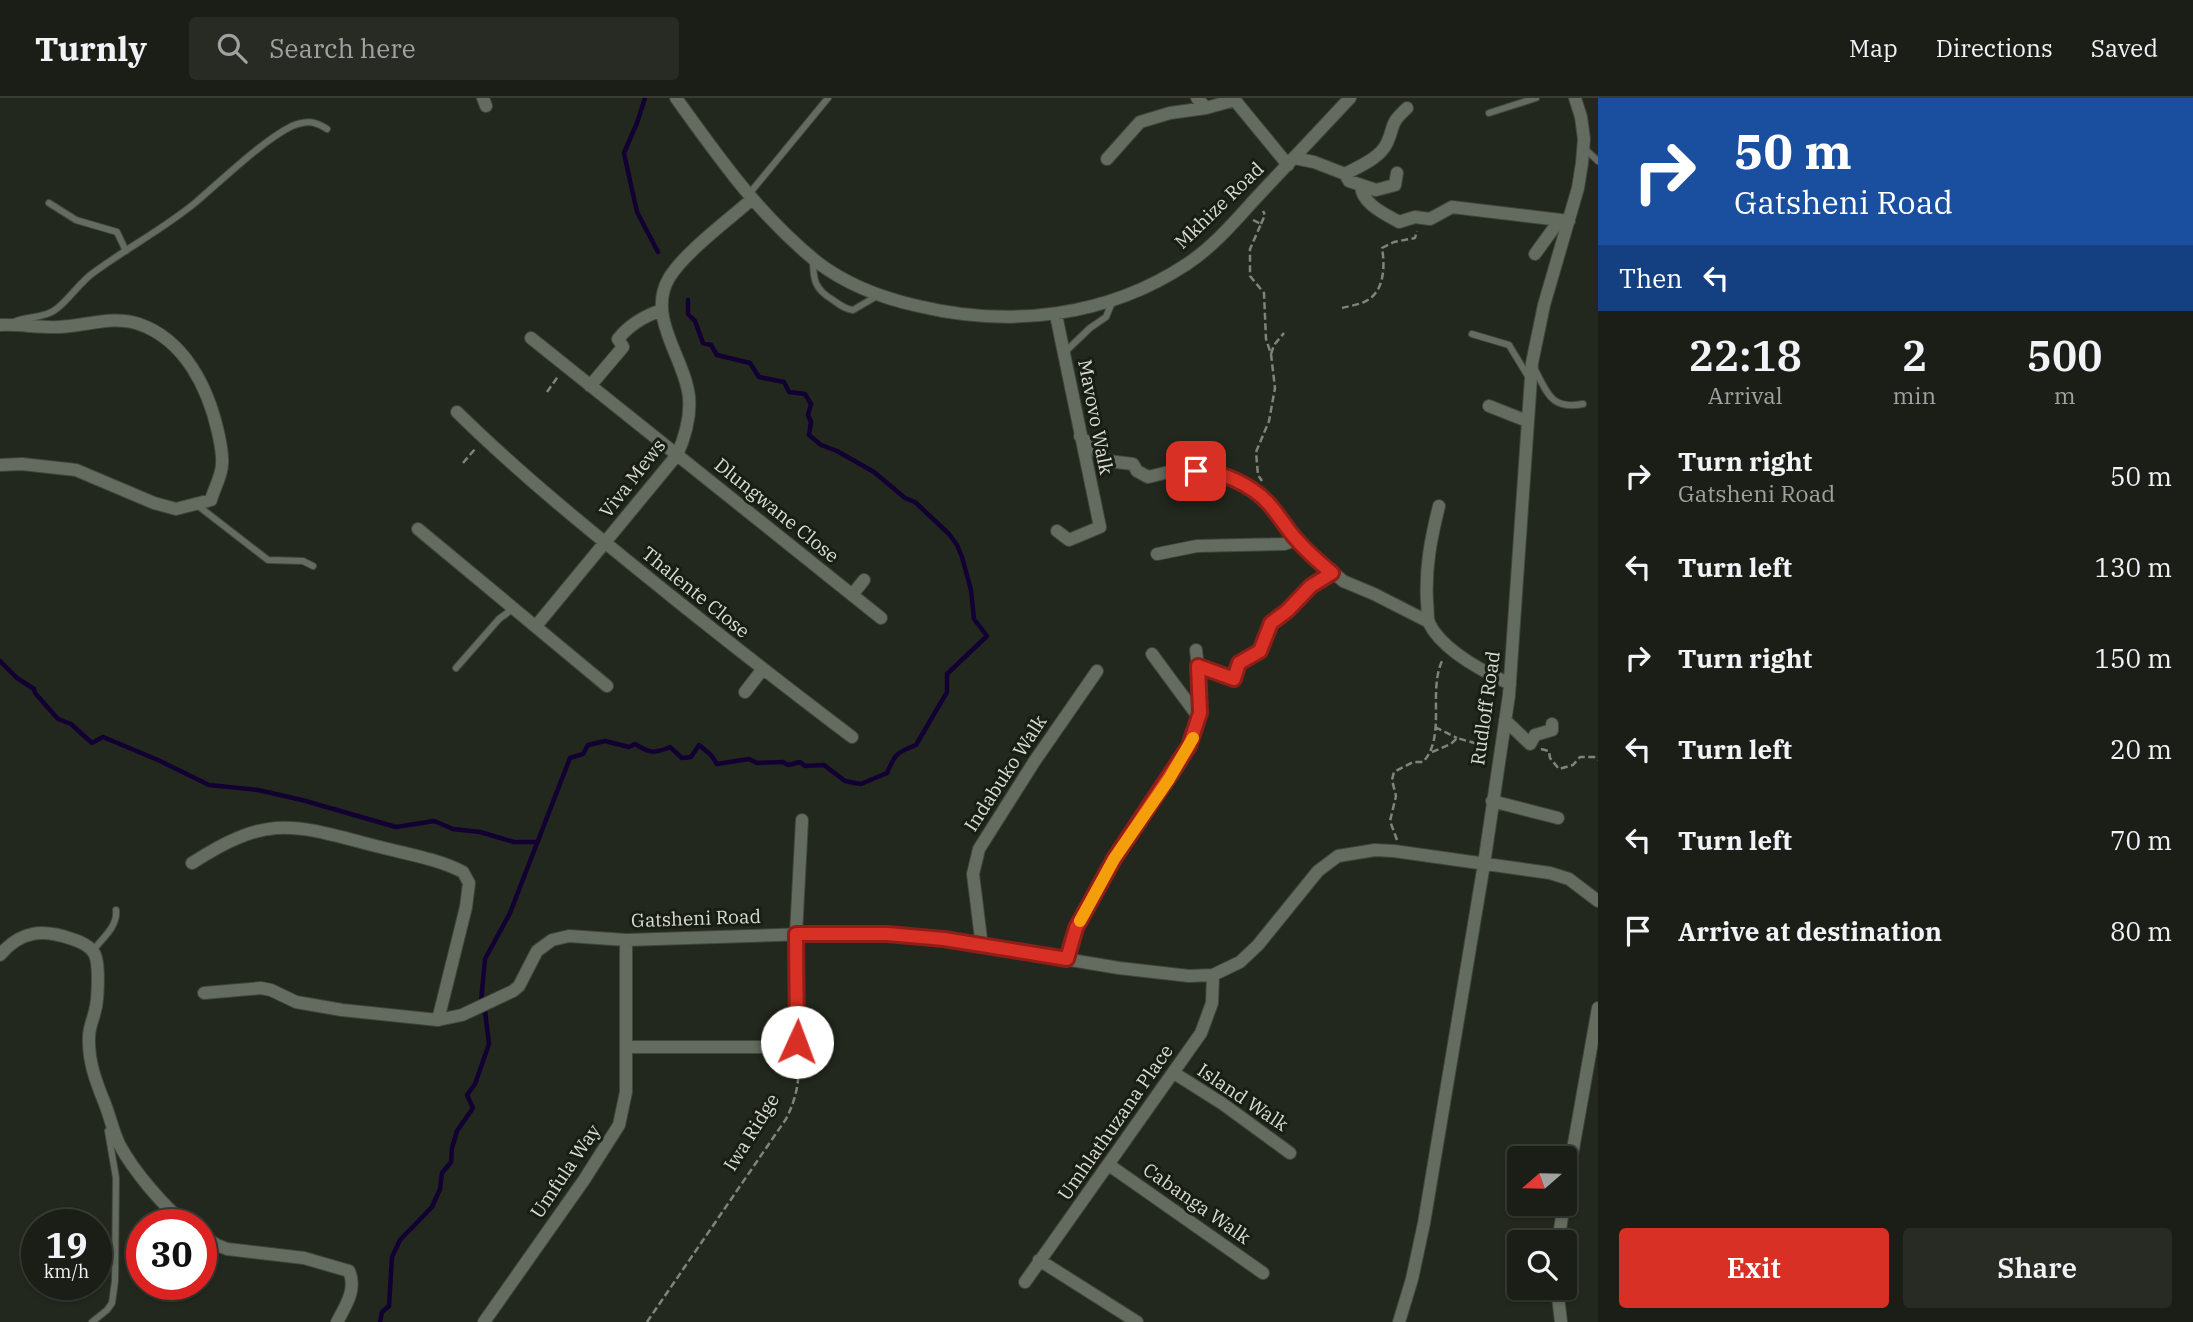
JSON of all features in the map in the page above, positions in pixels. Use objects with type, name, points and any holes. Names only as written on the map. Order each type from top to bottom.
[{"type":"street","name":"Mkhize Road","points":[[676,98],[749,198],[813,258],[842,278],[878,295],[949,314],[980,318],[1056,315],[1113,300],[1161,279],[1188,263],[1207,249],[1242,214],[1350,98]]},
{"type":"street","points":[[1197,98],[1206,108]]},
{"type":"street","name":"Rudloff Road","points":[[1399,1322],[1424,1223],[1484,864],[1505,720],[1510,684],[1532,363],[1544,305],[1578,188],[1583,146],[1581,117],[1575,98]]},
{"type":"street","points":[[1107,159],[1140,122],[1234,99],[1291,161],[1314,162],[1345,174],[1349,181],[1376,190],[1395,185],[1396,173]]},
{"type":"street","points":[[1345,174],[1373,159],[1387,144],[1392,122],[1407,108]]},
{"type":"street","points":[[1361,186],[1361,191],[1369,203],[1399,222],[1415,217],[1430,219],[1452,207],[1569,221]]},
{"type":"street","name":"Viva Mews","points":[[536,626],[677,455],[686,436],[689,398],[686,380],[663,320],[661,301],[664,287],[683,261],[749,198]]},
{"type":"street","points":[[1535,254],[1556,225],[1569,221]]},
{"type":"street","points":[[590,386],[623,347],[618,339],[627,328],[662,310]]},
{"type":"street","name":"Mavovo Walk","points":[[1056,315],[1100,527],[1069,540],[1057,531]]},
{"type":"street","points":[[0,465],[22,464],[76,470],[154,503],[176,509],[211,500],[222,465],[221,450],[206,392],[199,377],[166,337],[139,324],[127,322],[110,321],[60,327],[5,325]]},
{"type":"street","name":"Dlungwane Close","points":[[531,338],[881,618]]},
{"type":"street","points":[[1489,406],[1527,421]]},
{"type":"street","name":"Thalente Close","points":[[457,412],[605,544],[762,670],[852,737]]},
{"type":"street","points":[[1080,436],[1108,461],[1133,464],[1148,477],[1177,470],[1209,471],[1238,481],[1266,501],[1296,540],[1332,573],[1343,581],[1429,622],[1449,646],[1479,670],[1510,684]]},
{"type":"street","points":[[1429,622],[1427,572],[1430,543],[1439,506]]},
{"type":"street","points":[[418,529],[607,686]]},
{"type":"street","points":[[1157,554],[1197,546],[1284,544],[1296,540]]},
{"type":"street","points":[[1198,666],[1234,679],[1239,663],[1260,651],[1271,623],[1311,586],[1332,573]]},
{"type":"street","points":[[852,595],[864,580]]},
{"type":"street","points":[[1067,959],[1076,928],[1114,859],[1189,746],[1200,713],[1196,650]]},
{"type":"street","points":[[1152,654],[1194,711],[1200,713]]},
{"type":"street","points":[[745,692],[762,670]]},
{"type":"street","name":"Indabuko Walk","points":[[982,947],[973,887],[974,861],[1034,762],[1097,671]]},
{"type":"street","points":[[1505,720],[1530,744],[1535,735],[1552,730],[1552,724]]},
{"type":"street","points":[[1492,801],[1558,818]]},
{"type":"street","points":[[627,1047],[777,1048],[797,1042],[796,934],[802,820]]},
{"type":"street","points":[[192,863],[235,838],[279,826],[328,834],[404,853],[463,872],[469,883],[466,907],[438,1020],[296,1002],[261,988],[204,993]]},
{"type":"street","name":"Gatsheni Road","points":[[438,1020],[462,1015],[513,991],[519,986],[537,951],[552,940],[569,936],[626,940],[887,934],[944,939],[982,947],[1189,976],[1213,975],[1240,962],[1258,946],[1318,871],[1338,856],[1375,849],[1550,873],[1569,879],[1598,901]]},
{"type":"street","points":[[0,955],[18,940],[35,932],[51,932],[93,950],[98,972],[95,1012],[88,1040],[92,1073],[121,1147],[168,1209]]},
{"type":"street","name":"Umfula Way","points":[[484,1322],[619,1125],[626,1092],[626,940]]},
{"type":"street","name":"Umhlathuzana Place","points":[[1025,1282],[1174,1073],[1208,1018],[1212,1003],[1213,975]]},
{"type":"street","points":[[1574,1146],[1598,1008]]},
{"type":"street","name":"Island Walk","points":[[1174,1073],[1223,1104],[1290,1153]]},
{"type":"street","name":"Cabanga Walk","points":[[1109,1165],[1263,1273]]},
{"type":"street","points":[[217,1244],[227,1249],[304,1258],[349,1271],[354,1281],[352,1291],[337,1322]]},
{"type":"street","points":[[1040,1260],[1137,1322]]},
{"type":"street","points":[[1558,1300],[1561,1322]]},
{"type":"lane","points":[[749,198],[828,98]]},
{"type":"lane","points":[[1489,113],[1536,98]]},
{"type":"lane","points":[[5,325],[20,319],[39,318],[55,310],[92,274],[170,223],[291,127],[310,121],[327,129]]},
{"type":"lane","points":[[1583,146],[1598,161]]},
{"type":"lane","points":[[49,203],[76,220],[117,232],[126,251]]},
{"type":"lane","points":[[813,258],[813,279],[816,287],[822,294],[847,309],[860,307],[878,295]]},
{"type":"lane","points":[[1064,354],[1090,328],[1106,317],[1113,300]]},
{"type":"lane","points":[[1472,334],[1508,345],[1530,379]]},
{"type":"lane","points":[[1532,363],[1553,400],[1569,406],[1583,404]]},
{"type":"lane","points":[[197,505],[268,560],[303,561],[313,566]]},
{"type":"lane","points":[[456,668],[499,619],[514,608]]},
{"type":"lane","points":[[93,950],[111,930],[117,918],[116,910]]},
{"type":"lane","points":[[92,1322],[112,1303],[114,1281],[116,1178],[106,1106]]},
{"type":"path","points":[[1242,214],[1261,224],[1250,249],[1250,276],[1264,293],[1266,339],[1271,354],[1275,388],[1269,421],[1255,452],[1258,475],[1264,483],[1266,501]]},
{"type":"path","points":[[1342,308],[1364,303],[1374,296],[1385,265],[1382,248],[1394,242],[1415,238],[1421,218]]},
{"type":"path","points":[[1271,354],[1274,345],[1284,333]]},
{"type":"path","points":[[547,392],[565,366]]},
{"type":"path","points":[[463,463],[483,438]]},
{"type":"path","points":[[1432,752],[1438,667],[1449,646]]},
{"type":"path","points":[[1434,726],[1457,738],[1478,744],[1498,759]]},
{"type":"path","points":[[1401,852],[1390,821],[1396,796],[1392,780],[1394,772],[1413,762],[1423,762],[1432,752],[1451,744],[1457,738]]},
{"type":"path","points":[[1530,744],[1534,748],[1549,751],[1550,758],[1559,769],[1573,765],[1580,757],[1594,757],[1598,760]]},
{"type":"path","name":"Iwa Ridge","points":[[647,1322],[786,1119],[799,1085],[797,1042]]},
{"type":"waterway","points":[[645,98],[624,153],[637,212],[658,252]]},
{"type":"waterway","points":[[481,1002],[485,959],[510,913],[570,758],[583,754],[588,745],[605,741],[629,747],[635,744],[652,751],[670,747],[682,758],[691,757],[699,745],[717,764],[749,759],[757,763],[783,762],[788,765],[800,762],[805,766],[824,765],[845,781],[861,784],[887,773],[897,755],[916,745],[947,692],[947,674],[987,636],[974,619],[971,590],[962,557],[949,534],[915,502],[905,498],[874,472],[821,445],[809,435],[811,422],[808,415],[811,404],[805,394],[789,392],[784,382],[759,377],[750,363],[717,355],[711,345],[703,343],[695,321],[688,314],[688,300]]},
{"type":"waterway","points":[[0,661],[17,678],[34,689],[58,719],[71,724],[92,743],[103,737],[209,785],[258,790],[396,827],[434,821],[453,829],[480,832],[514,842],[538,842]]},
{"type":"waterway","points":[[380,1322],[382,1312],[389,1306],[392,1257],[400,1240],[432,1207],[440,1189],[442,1173],[451,1162],[457,1131],[473,1108],[467,1095],[475,1084],[489,1044],[485,1011]]},
{"type":"slow traffic","points":[[1080,921],[1114,859],[1169,779],[1193,738]]},
{"type":"route","points":[[797,1042],[796,934],[887,934],[944,939],[1067,959],[1076,928],[1114,859],[1169,779],[1196,731],[1200,713],[1198,666],[1234,679],[1239,663],[1260,651],[1271,623],[1311,586],[1332,573],[1296,540],[1268,503],[1257,494],[1238,481],[1209,471],[1196,471]]}]
